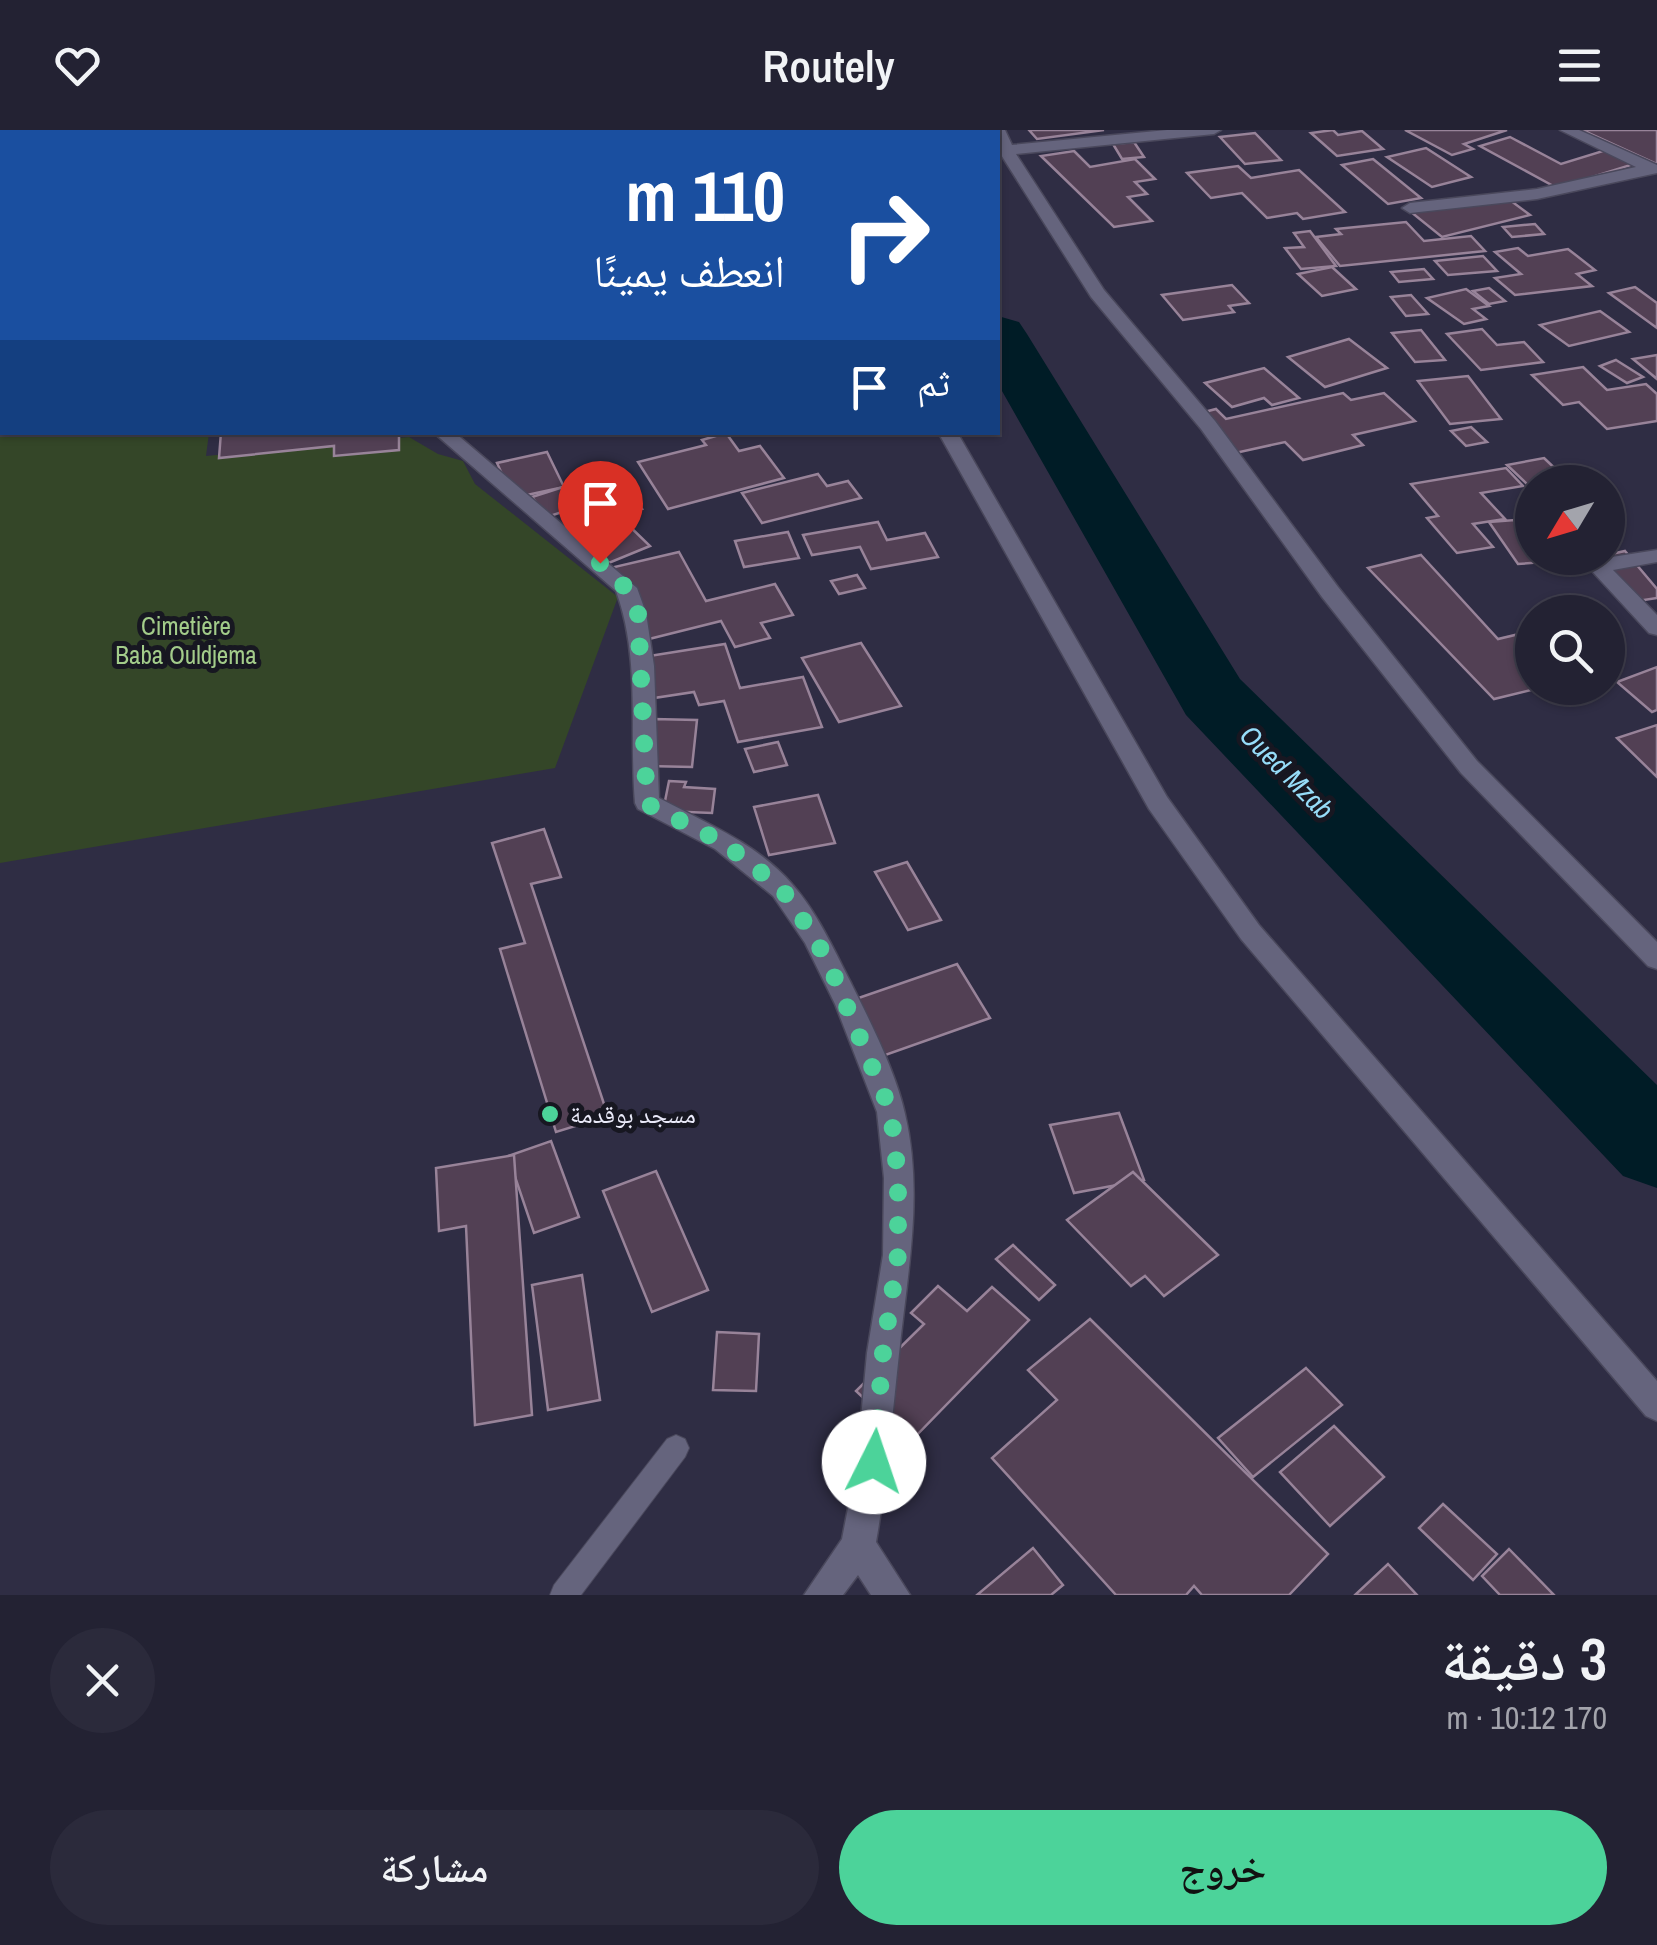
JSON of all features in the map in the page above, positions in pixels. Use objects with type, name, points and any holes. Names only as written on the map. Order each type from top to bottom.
[{"type":"street","points":[[1214,130],[1002,140],[1097,292],[1208,425],[1330,592],[1469,766],[1657,959]]},
{"type":"street","points":[[1567,130],[1654,170]]},
{"type":"street","points":[[1410,208],[1537,194],[1654,170]]},
{"type":"street","points":[[446,435],[626,588],[638,614],[642,647],[647,804],[724,843],[782,889],[832,971],[891,1112],[898,1178],[898,1255],[883,1353],[874,1462],[858,1546],[822,1595]]},
{"type":"street","points":[[949,435],[1158,803],[1250,932],[1657,1405]]},
{"type":"street","points":[[1657,556],[1606,564],[1602,570],[1657,628]]},
{"type":"street","points":[[858,1546],[892,1595]]},
{"type":"lane","points":[[564,1595],[676,1448]]},
{"type":"green space","name":"Cimetière Baba Ouldjema","points":[[0,435],[209,435],[206,456],[409,437],[438,454],[463,461],[475,484],[618,597],[555,768],[0,863]]},
{"type":"building","points":[[1029,130],[1104,130],[1037,139]]},
{"type":"building","points":[[1333,130],[1338,135],[1362,131],[1383,149],[1337,156],[1311,133]]},
{"type":"building","points":[[1405,130],[1507,130],[1464,144],[1473,149],[1452,155]]},
{"type":"building","points":[[1582,130],[1657,130],[1657,164]]},
{"type":"building","points":[[1255,133],[1281,160],[1245,164],[1220,137]]},
{"type":"building","points":[[1510,137],[1561,164],[1606,150],[1634,164],[1557,188],[1480,146]]},
{"type":"building","points":[[1134,142],[1144,157],[1122,159],[1113,144]]},
{"type":"building","points":[[1426,148],[1471,177],[1432,187],[1387,157]]},
{"type":"building","points":[[1074,151],[1090,167],[1135,159],[1155,179],[1135,182],[1147,194],[1128,197],[1152,221],[1114,227],[1041,156]]},
{"type":"building","points":[[1373,159],[1421,198],[1388,204],[1342,165]]},
{"type":"building","points":[[1238,166],[1251,178],[1299,170],[1345,212],[1303,219],[1297,213],[1267,218],[1242,193],[1211,198],[1187,173]]},
{"type":"building","points":[[1503,195],[1530,215],[1442,237],[1411,212]]},
{"type":"building","points":[[1406,222],[1424,241],[1471,236],[1485,251],[1340,266],[1316,237],[1341,234],[1336,229]]},
{"type":"building","points":[[1535,224],[1544,234],[1512,237],[1503,227]]},
{"type":"building","points":[[1310,231],[1336,266],[1301,269],[1285,248],[1304,247],[1294,233]]},
{"type":"building","points":[[1518,248],[1528,256],[1568,249],[1595,270],[1577,274],[1592,286],[1515,295],[1495,278],[1521,274],[1495,252]]},
{"type":"building","points":[[1483,256],[1497,271],[1448,275],[1435,261]]},
{"type":"building","points":[[1332,267],[1356,289],[1322,296],[1298,274]]},
{"type":"building","points":[[1424,269],[1433,279],[1399,282],[1391,272]]},
{"type":"building","points":[[1232,285],[1249,303],[1229,306],[1234,312],[1183,320],[1162,295]]},
{"type":"building","points":[[1635,287],[1657,303],[1657,328],[1609,293]]},
{"type":"building","points":[[1489,288],[1505,301],[1489,304],[1473,291]]},
{"type":"building","points":[[1466,289],[1489,306],[1473,309],[1486,319],[1464,324],[1427,298]]},
{"type":"building","points":[[1411,295],[1428,314],[1406,316],[1391,297]]},
{"type":"building","points":[[1600,311],[1629,332],[1569,346],[1540,325]]},
{"type":"building","points":[[1482,329],[1497,345],[1524,342],[1543,362],[1481,370],[1447,334]]},
{"type":"building","points":[[1421,330],[1445,360],[1415,362],[1392,333]]},
{"type":"building","points":[[1349,339],[1387,368],[1325,387],[1288,357]]},
{"type":"building","points":[[1657,355],[1657,379],[1633,359]]},
{"type":"building","points":[[1616,360],[1643,377],[1627,383],[1600,366]]},
{"type":"building","points":[[1583,367],[1607,390],[1646,384],[1657,394],[1657,421],[1607,429],[1579,402],[1563,405],[1532,375]]},
{"type":"building","points":[[1264,368],[1299,398],[1272,405],[1264,398],[1232,407],[1205,383]]},
{"type":"building","points":[[1468,376],[1501,419],[1450,424],[1418,381]]},
{"type":"building","points":[[1343,393],[1351,400],[1384,393],[1415,421],[1353,435],[1363,445],[1303,460],[1285,442],[1231,454],[1193,415],[1216,409],[1226,419]]},
{"type":"building","points":[[1471,427],[1487,442],[1466,446],[1451,431]]},
{"type":"building","points":[[221,435],[399,435],[399,450],[334,456],[334,446],[219,458]]},
{"type":"building","points":[[727,435],[739,451],[760,446],[784,478],[668,509],[638,462],[706,445],[702,440]]},
{"type":"building","points":[[547,452],[564,487],[513,498],[497,463]]},
{"type":"building","points":[[1544,458],[1551,465],[1515,465],[1515,473],[1507,465]]},
{"type":"building","points":[[1506,468],[1515,478],[1515,487],[1481,493],[1505,519],[1473,524],[1493,547],[1457,553],[1427,518],[1438,516],[1411,484]]},
{"type":"building","points":[[610,472],[642,509],[598,524],[583,505],[547,517],[532,497]]},
{"type":"building","points":[[818,474],[827,486],[848,481],[861,498],[762,523],[742,493]]},
{"type":"building","points":[[621,518],[650,546],[594,569],[565,540]]},
{"type":"building","points":[[1515,520],[1515,560],[1489,522]]},
{"type":"building","points":[[878,522],[887,540],[925,533],[938,557],[871,569],[860,547],[812,555],[803,535]]},
{"type":"building","points":[[788,532],[799,558],[744,567],[735,541]]},
{"type":"building","points":[[1625,551],[1657,589],[1657,598],[1631,602],[1608,575],[1625,575]]},
{"type":"building","points":[[679,552],[706,601],[775,584],[793,615],[761,623],[770,638],[735,647],[721,621],[645,640],[610,568]]},
{"type":"building","points":[[1421,555],[1498,639],[1515,635],[1515,694],[1494,699],[1368,568]]},
{"type":"building","points":[[857,575],[865,588],[839,594],[831,581]]},
{"type":"building","points":[[861,643],[901,706],[839,722],[802,658]]},
{"type":"building","points":[[725,644],[740,688],[803,677],[822,727],[738,742],[724,701],[699,705],[694,692],[654,698],[643,657]]},
{"type":"building","points":[[1657,667],[1657,710],[1652,712],[1625,689],[1625,679]]},
{"type":"building","points":[[653,719],[697,720],[692,767],[647,766]]},
{"type":"building","points":[[1657,725],[1657,777],[1617,738]]},
{"type":"building","points":[[778,742],[787,765],[754,772],[745,749]]},
{"type":"building","points":[[669,781],[686,782],[684,787],[715,789],[712,813],[663,811]]},
{"type":"building","points":[[818,795],[835,843],[769,855],[754,807]]},
{"type":"building","points":[[544,829],[561,877],[531,884],[608,1116],[556,1132],[500,949],[525,943],[492,843]]},
{"type":"building","points":[[907,862],[941,920],[908,930],[875,872]]},
{"type":"building","points":[[957,964],[990,1018],[874,1059],[844,1003]]},
{"type":"building","points":[[1119,1113],[1144,1180],[1074,1193],[1050,1125]]},
{"type":"building","points":[[551,1141],[579,1217],[534,1233],[508,1156]]},
{"type":"building","points":[[514,1155],[532,1415],[475,1425],[466,1226],[439,1231],[436,1168]]},
{"type":"building","points":[[656,1171],[708,1290],[652,1312],[603,1191]]},
{"type":"building","points":[[1133,1172],[1218,1255],[1164,1296],[1145,1276],[1131,1286],[1067,1220]]},
{"type":"building","points":[[1013,1245],[1055,1285],[1039,1300],[996,1259]]},
{"type":"building","points":[[582,1275],[600,1400],[548,1410],[532,1285]]},
{"type":"building","points":[[938,1286],[967,1311],[992,1287],[1029,1320],[910,1442],[856,1391],[924,1324],[911,1313]]},
{"type":"building","points":[[1090,1319],[1328,1554],[1289,1595],[1202,1595],[1194,1586],[1186,1595],[1116,1595],[992,1458],[1057,1400],[1028,1370]]},
{"type":"building","points":[[717,1332],[759,1334],[756,1391],[713,1390]]},
{"type":"building","points":[[1306,1368],[1342,1405],[1253,1477],[1218,1438]]},
{"type":"building","points":[[1334,1426],[1384,1477],[1330,1526],[1280,1472]]},
{"type":"building","points":[[1443,1504],[1497,1554],[1473,1580],[1419,1528]]},
{"type":"building","points":[[1033,1548],[1063,1585],[1051,1595],[977,1595]]},
{"type":"building","points":[[1509,1549],[1554,1595],[1500,1595],[1482,1576]]},
{"type":"building","points":[[1388,1564],[1417,1595],[1355,1595]]},
{"type":"waterway","name":"Oued Mzab","points":[[1000,337],[1213,697],[1657,1147]]},
{"type":"place","name":"مسجد بوقدمة","points":[[550,1114]]},
{"type":"route","points":[[600,563],[626,588],[638,614],[647,804],[724,843],[782,889],[832,971],[891,1112],[898,1178],[898,1255],[883,1353],[874,1462]]}]
